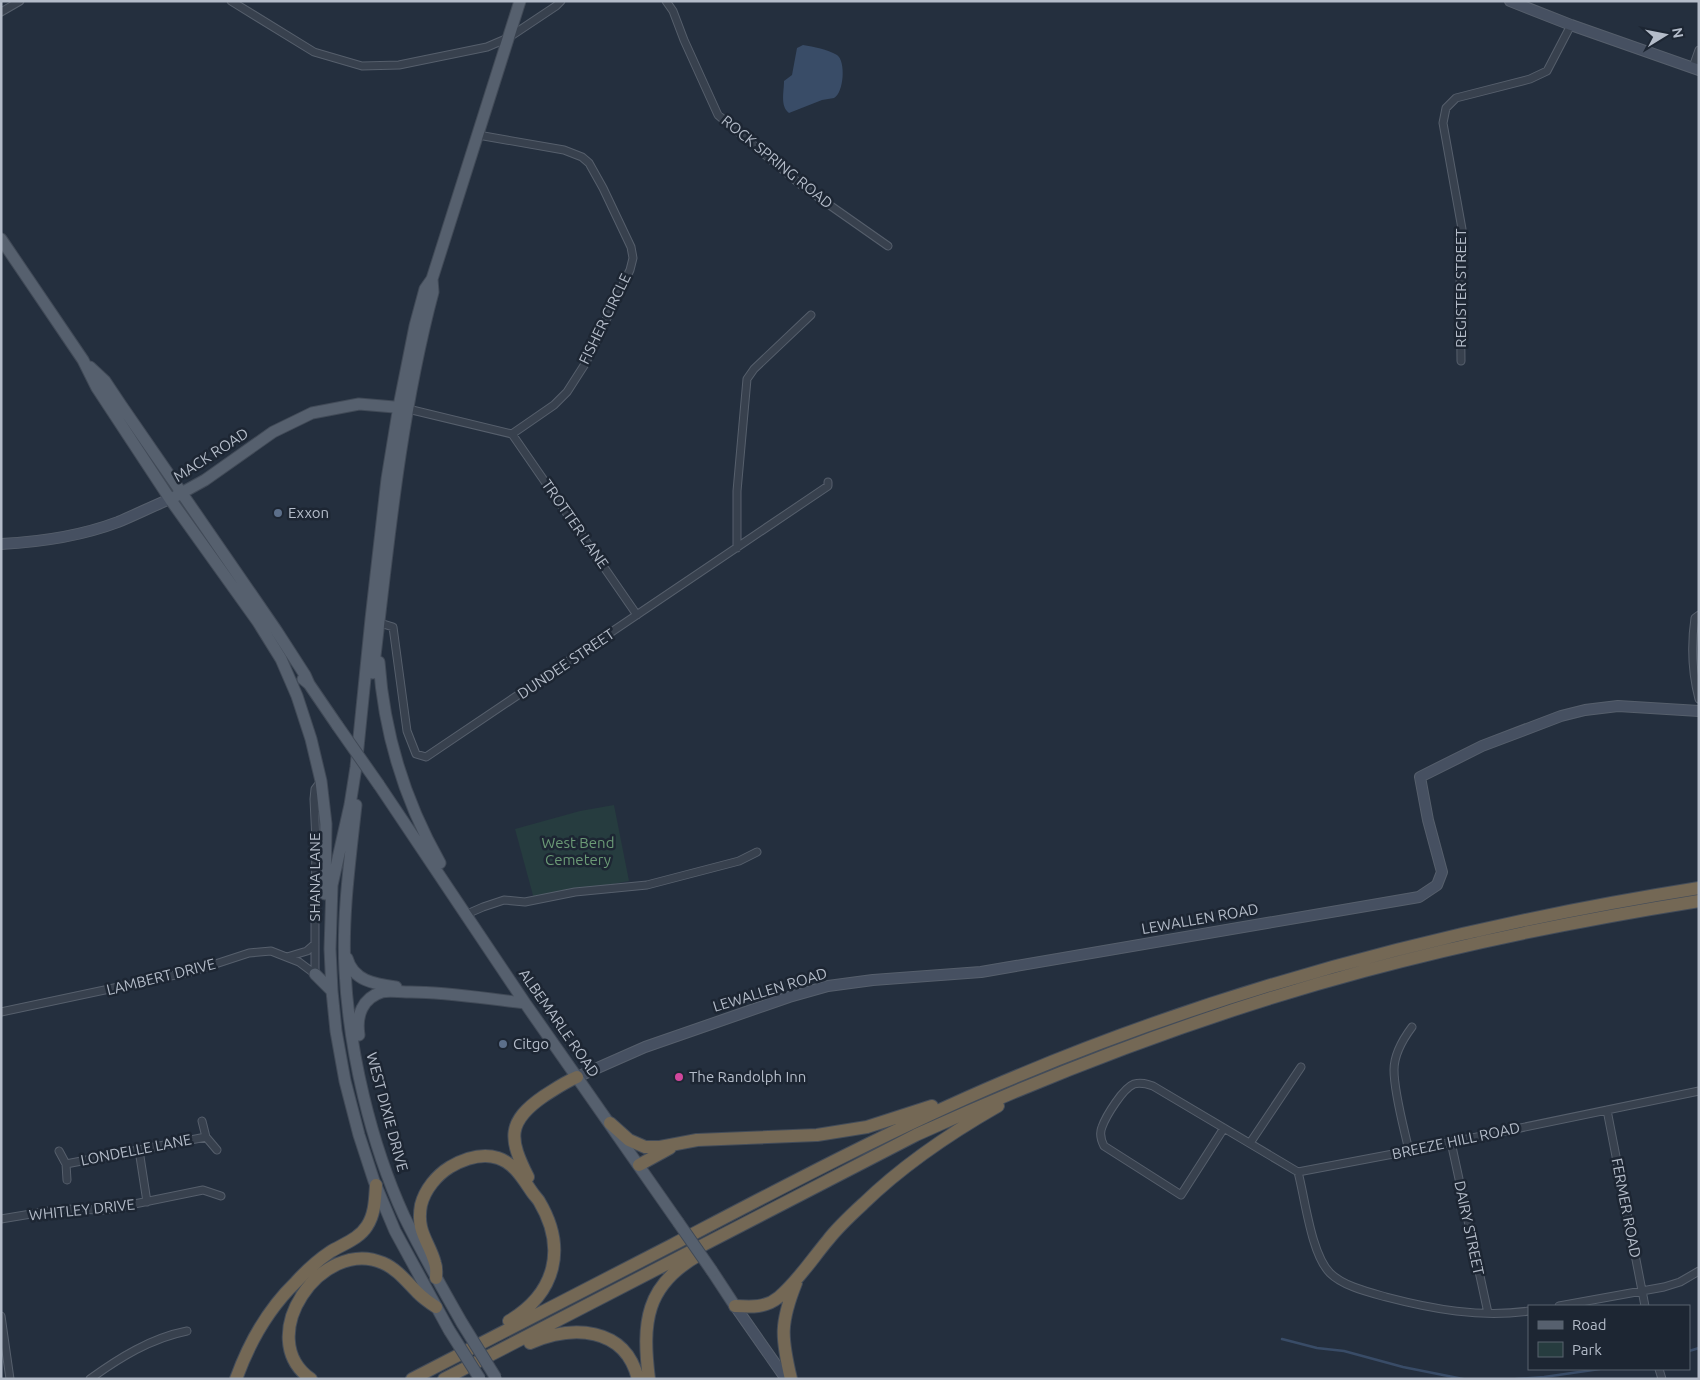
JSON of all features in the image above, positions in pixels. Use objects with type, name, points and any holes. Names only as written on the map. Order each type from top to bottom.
[{"type":"highway","points":[[412,1379],[779,1189],[934,1112],[1006,1081],[1142,1028],[1358,959],[1436,939],[1537,917],[1699,888]]},
{"type":"highway","points":[[444,1379],[916,1135],[1036,1083],[1208,1018],[1363,971],[1558,925],[1699,901]]},
{"type":"highway","points":[[493,1336],[507,1322],[525,1310],[538,1298],[547,1285],[554,1259],[554,1243],[547,1219],[516,1150],[514,1135],[516,1126],[529,1106],[577,1077]]},
{"type":"highway","points":[[610,1123],[629,1140],[645,1147],[660,1147],[697,1140],[817,1135],[867,1127],[1006,1081]]},
{"type":"highway","points":[[735,1306],[753,1308],[765,1305],[778,1298],[798,1278],[830,1238],[893,1177],[964,1126],[1036,1083]]},
{"type":"highway","points":[[639,1165],[676,1144]]},
{"type":"highway","points":[[436,1278],[436,1264],[423,1235],[421,1210],[428,1188],[446,1170],[474,1157],[489,1156],[498,1158],[516,1170],[538,1200]]},
{"type":"highway","points":[[236,1379],[257,1333],[276,1304],[294,1283],[329,1253],[356,1238],[367,1227],[374,1207],[376,1185]]},
{"type":"highway","points":[[649,1379],[645,1331],[649,1311],[657,1293],[677,1271],[695,1257],[728,1239],[738,1227]]},
{"type":"highway","points":[[311,1379],[294,1361],[288,1343],[288,1326],[305,1291],[335,1264],[352,1259],[368,1259],[383,1263],[400,1274],[419,1294],[436,1307]]},
{"type":"highway","points":[[791,1379],[782,1334],[786,1307],[798,1278]]},
{"type":"highway","points":[[496,1352],[510,1352],[531,1342],[559,1333],[579,1331],[591,1333],[606,1338],[622,1349],[631,1361],[638,1379]]},
{"type":"main road","points":[[349,828],[380,533],[404,408],[433,292],[432,279],[520,1]]},
{"type":"main road","points":[[1,239],[83,360],[97,388],[170,499],[274,646],[297,696],[311,739],[321,781],[326,824],[324,938],[330,949]]},
{"type":"main road","name":"ALBEMARLE ROAD","points":[[83,360],[104,381],[182,493],[276,630],[309,684],[735,1306]]},
{"type":"main road","name":"MACK ROAD","points":[[170,499],[205,480],[273,432],[312,413],[359,404],[404,408]]},
{"type":"main road","points":[[349,828],[380,623],[404,408]]},
{"type":"main road","points":[[377,644],[393,750],[423,834],[440,864],[446,884]]},
{"type":"main road","name":"ALBEMARLE ROAD","points":[[274,646],[281,650],[300,676],[309,684]]},
{"type":"main road","name":"WEST DIXIE DRIVE","points":[[349,828],[332,885],[330,949],[336,1031],[345,1081],[359,1135],[376,1185],[395,1231],[449,1330],[480,1379]]},
{"type":"main road","name":"WEST DIXIE DRIVE","points":[[349,828],[345,952],[347,996],[357,1064],[374,1132],[392,1188],[404,1216],[436,1278],[496,1378]]},
{"type":"main road","points":[[345,952],[352,970],[362,978],[374,983],[407,988],[412,991]]},
{"type":"main road","points":[[315,974],[332,991]]},
{"type":"main road","points":[[357,1064],[360,1047],[359,1013],[366,1002],[382,992],[412,991],[526,1003]]},
{"type":"street","points":[[1,12],[20,1]]},
{"type":"street","points":[[231,1],[314,52],[362,66],[399,66],[487,46],[508,38],[561,1]]},
{"type":"street","name":"ROCK SPRING ROAD","points":[[666,1],[673,11],[718,115],[801,185],[888,246]]},
{"type":"street","points":[[1510,1],[1571,25],[1696,68],[1699,50]]},
{"type":"street","name":"REGISTER STREET","points":[[1461,361],[1460,265],[1462,229],[1443,124],[1446,108],[1456,98],[1530,79],[1547,71],[1571,25]]},
{"type":"street","name":"FISHER CIRCLE","points":[[478,135],[564,150],[582,156],[589,163],[603,188],[631,247],[633,258],[630,270],[585,364],[567,392],[547,410],[512,434]]},
{"type":"street","points":[[736,548],[737,491],[747,379],[754,369],[811,315]]},
{"type":"street","points":[[404,408],[512,434]]},
{"type":"street","name":"TROTTER LANE","points":[[512,434],[638,615]]},
{"type":"street","name":"DUNDEE STREET","points":[[380,623],[392,627],[407,731],[416,754],[426,758],[828,486],[828,482]]},
{"type":"street","name":"MACK ROAD","points":[[1,544],[22,543],[88,532],[117,522],[170,499]]},
{"type":"street","points":[[1699,615],[1695,618],[1692,649],[1694,677],[1699,699]]},
{"type":"street","name":"LEWALLEN ROAD","points":[[577,1077],[652,1045],[789,997],[828,986],[873,980],[980,972],[1420,897],[1437,885],[1442,872],[1428,820],[1420,777],[1482,746],[1561,716],[1585,710],[1618,706],[1699,711]]},
{"type":"street","name":"SHANA LANE","points":[[315,974],[316,841],[314,799],[315,789],[321,781]]},
{"type":"street","points":[[466,914],[504,900],[525,902],[575,892],[647,885],[732,864],[758,852]]},
{"type":"street","points":[[287,957],[308,951],[315,944]]},
{"type":"street","name":"LAMBERT DRIVE","points":[[1,1012],[194,971],[249,952],[272,952],[287,957],[315,974]]},
{"type":"street","points":[[1409,1151],[1394,1069],[1403,1039],[1412,1027]]},
{"type":"street","points":[[1250,1143],[1301,1067]]},
{"type":"street","points":[[1224,1128],[1182,1195],[1104,1146],[1100,1139],[1101,1128],[1123,1092],[1133,1084],[1143,1083],[1153,1086],[1250,1143],[1298,1172],[1319,1256],[1330,1272],[1338,1279],[1362,1290],[1444,1310],[1488,1313],[1528,1311]]},
{"type":"street","name":"BREEZE HILL ROAD","points":[[1298,1172],[1699,1091]]},
{"type":"street","name":"FERMER ROAD","points":[[1607,1110],[1645,1305]]},
{"type":"street","points":[[202,1121],[206,1137],[217,1150]]},
{"type":"street","name":"LONDELLE LANE","points":[[66,1164],[206,1137]]},
{"type":"street","name":"DAIRY STREET","points":[[1451,1142],[1488,1313]]},
{"type":"street","points":[[59,1150],[66,1164],[67,1180]]},
{"type":"street","points":[[138,1150],[147,1202]]},
{"type":"street","name":"WHITLEY DRIVE","points":[[1,1219],[61,1210],[105,1210],[203,1190],[221,1196]]},
{"type":"street","points":[[1565,1305],[1642,1292],[1680,1282],[1699,1271]]},
{"type":"street","name":"ALBEMARLE ROAD","points":[[735,1306],[786,1379]]},
{"type":"street","points":[[1,1316],[3,1350],[10,1379]]},
{"type":"street","points":[[90,1379],[135,1350],[161,1338],[187,1330]]},
{"type":"green space","name":"West Bend Cemetery","points":[[614,805],[629,881],[534,899],[515,829],[580,811]]},
{"type":"water","points":[[803,45],[825,50],[840,58],[843,70],[842,84],[834,98],[822,100],[789,113],[783,103],[784,81],[792,75],[797,48]]},
{"type":"waterway","points":[[1282,1339],[1317,1348],[1344,1351],[1403,1367],[1463,1379]]},
{"type":"waterway","points":[[1690,1351],[1699,1348]]},
{"type":"waterway","points":[[1516,1379],[1593,1370]]},
{"type":"place","name":"Exxon","points":[[278,513]]},
{"type":"place","name":"Citgo","points":[[503,1044]]},
{"type":"place","name":"The Randolph Inn","points":[[679,1077]]}]
